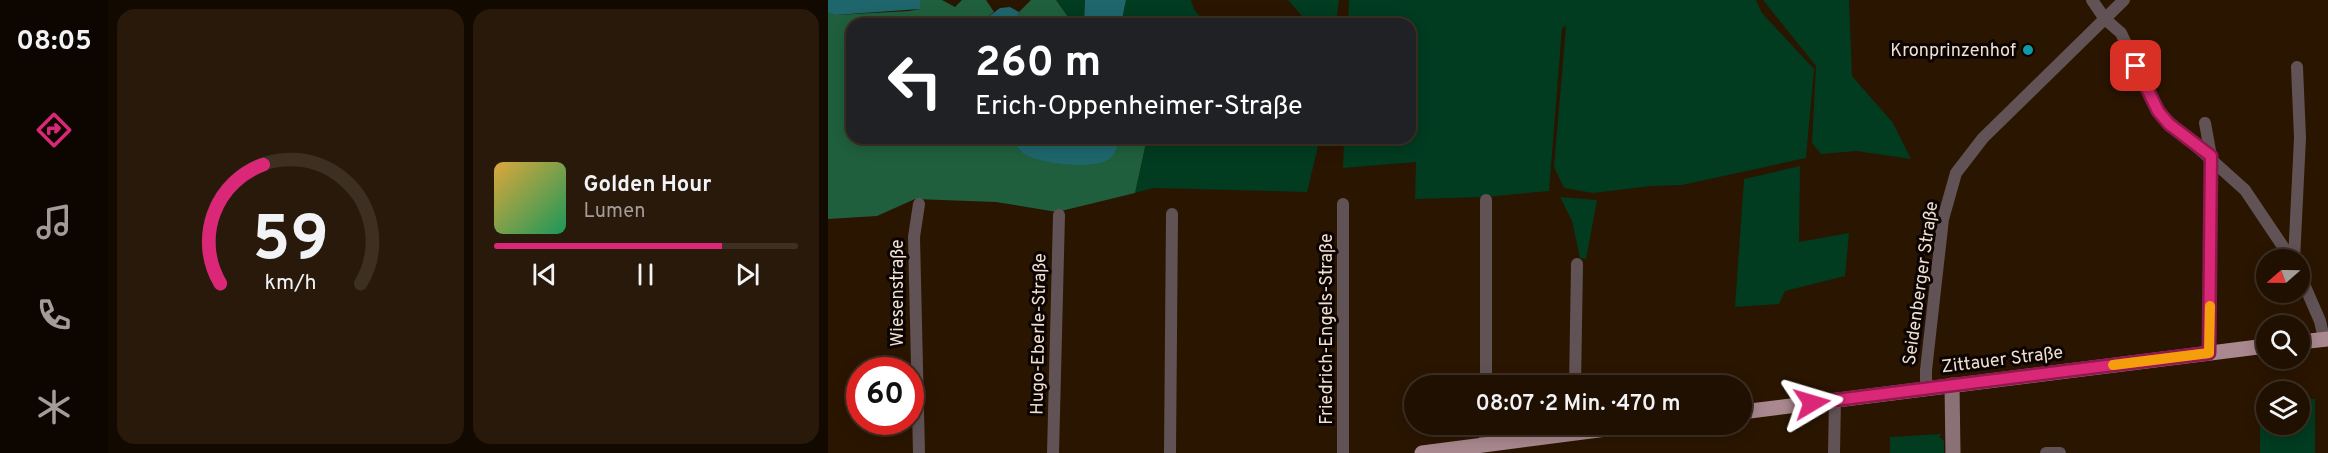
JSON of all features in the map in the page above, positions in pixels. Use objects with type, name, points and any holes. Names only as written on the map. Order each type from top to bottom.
[{"type":"main road","points":[[2310,341],[2326,339]]},
{"type":"main road","name":"Zittauer Straße","points":[[1752,411],[2256,347]]},
{"type":"main road","points":[[1422,453],[1485,444],[1520,446],[1556,435]]},
{"type":"street","points":[[2092,0],[2105,19],[2121,33],[2158,111],[2169,124],[2211,156],[2245,190],[2285,249]]},
{"type":"street","name":"Seidenberger Straße","points":[[1926,388],[1926,370],[1943,219],[1956,173],[1983,138],[2124,0]]},
{"type":"street","points":[[2294,249],[2300,138],[2297,67]]},
{"type":"street","points":[[2205,123],[2211,156],[2209,353]]},
{"type":"street","points":[[1486,200],[1486,375]]},
{"type":"street","name":"Wiesenstraße","points":[[919,204],[914,237],[919,453]]},
{"type":"street","name":"Friedrich-Engels-Straße","points":[[1343,204],[1343,453]]},
{"type":"street","points":[[1170,453],[1172,214]]},
{"type":"street","name":"Hugo-Eberle-Straße","points":[[1053,453],[1059,215]]},
{"type":"street","points":[[1575,375],[1577,264]]},
{"type":"street","points":[[2310,298],[2326,339]]},
{"type":"street","points":[[1952,385],[1953,453]]},
{"type":"street","points":[[1834,453],[1835,400]]},
{"type":"street","points":[[1485,435],[1485,444]]},
{"type":"street","points":[[2046,453],[2060,453]]},
{"type":"green space","points":[[920,0],[942,0],[955,7],[962,0],[986,0],[994,12],[986,18],[846,18],[846,144],[1016,144],[1021,152],[1117,147],[1117,144],[1146,144],[1135,193],[1057,212],[996,202],[915,199],[877,216],[828,219],[828,11],[835,15],[920,9]]},
{"type":"green space","points":[[1031,0],[1056,0],[1069,18],[1017,18],[1019,12]]},
{"type":"green space","points":[[1056,0],[1085,0],[1084,18],[1069,18]]},
{"type":"green space","points":[[1126,0],[1191,0],[1195,11],[1204,18],[1122,18]]},
{"type":"green space","points":[[1288,0],[1339,0],[1337,18],[1304,18]]},
{"type":"green space","points":[[1349,0],[1756,0],[1762,13],[1814,69],[1806,158],[1682,185],[1593,193],[1564,188],[1554,167],[1566,26],[1562,28],[1549,191],[1485,197],[1415,199],[1416,162],[1343,168],[1344,144],[1416,144],[1416,18],[1348,18]]},
{"type":"green space","points":[[1763,0],[1849,0],[1852,76],[1893,123],[1911,159],[1856,151],[1821,154],[1812,143],[1816,66]]},
{"type":"green space","points":[[1146,144],[1319,144],[1307,192],[1153,188],[1135,193]]},
{"type":"green space","points":[[1800,166],[1799,242],[1849,233],[1845,276],[1785,291],[1779,304],[1735,307],[1744,179]]},
{"type":"green space","points":[[1560,197],[1597,200],[1586,259],[1580,258],[1572,221]]},
{"type":"green space","points":[[2310,399],[2315,399],[2315,453],[2260,453],[2260,435],[2310,435]]},
{"type":"green space","points":[[1942,434],[1939,437],[1944,441],[1944,453],[1890,453],[1890,437]]},
{"type":"water","points":[[828,0],[920,0],[920,9],[835,15],[828,12]]},
{"type":"water","points":[[1085,0],[1126,0],[1122,18],[1084,18]]},
{"type":"water","points":[[1010,7],[1019,12],[1017,18],[987,18],[1000,8]]},
{"type":"water","points":[[1016,144],[1118,144],[1109,159],[1079,165],[1041,160],[1020,150]]},
{"type":"slow traffic","points":[[2113,365],[2209,353],[2210,306]]},
{"type":"place","name":"Kronprinzenhof","points":[[2028,50]]},
{"type":"route","points":[[1812,403],[2209,353],[2211,156],[2169,124],[2158,111],[2136,66]]}]
